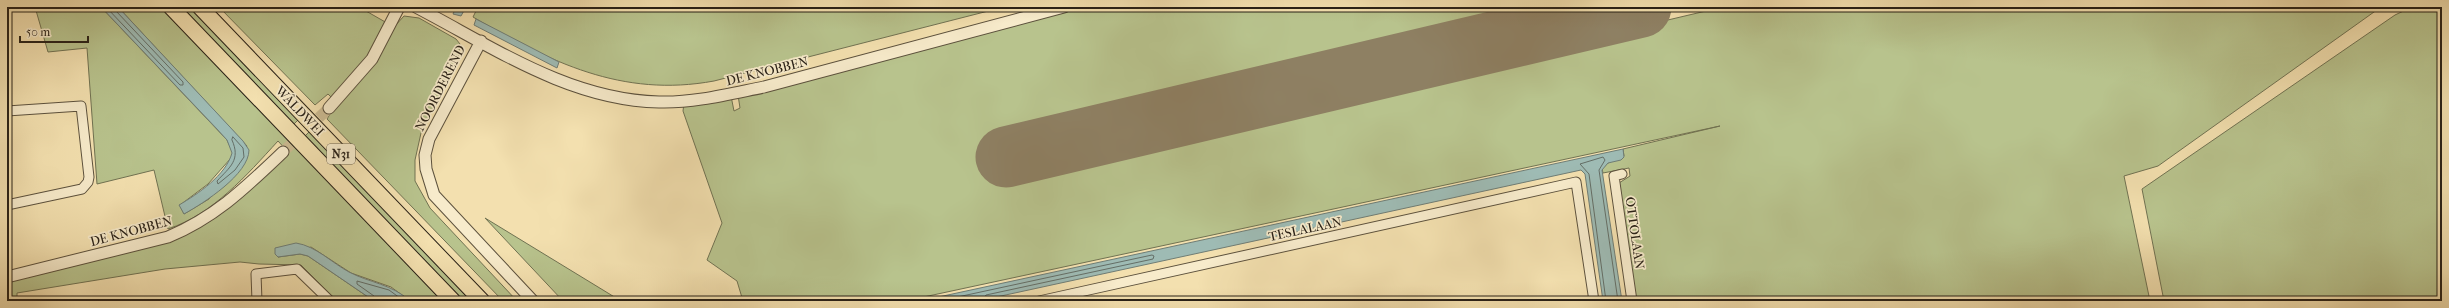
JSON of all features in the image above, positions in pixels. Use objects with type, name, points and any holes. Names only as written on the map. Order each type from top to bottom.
[{"type":"highway","name":"WÂLDWEI","points":[[171,7],[453,301]]},
{"type":"highway","name":"WÂLDWEI","points":[[200,7],[482,301]]},
{"type":"street","points":[[329,108],[369,64],[399,7]]},
{"type":"street","name":"NOORDEREND","points":[[416,7],[481,40],[429,139],[425,155],[429,184],[441,205],[533,301]]},
{"type":"street","name":"DE KNOBBEN","points":[[481,40],[556,80],[594,93],[629,100],[659,102],[687,101],[764,87],[1064,7]]},
{"type":"street","points":[[7,110],[80,106],[89,178],[88,182],[82,189],[7,205]]},
{"type":"street","name":"DE KNOBBEN","points":[[7,277],[168,237],[184,231],[219,210],[283,152]]},
{"type":"street","name":"OTTOLAAN","points":[[1622,174],[1614,176],[1632,301]]},
{"type":"street","name":"TESLALAAN","points":[[1039,301],[1576,182],[1594,301]]},
{"type":"street","points":[[257,301],[256,274],[298,269],[330,301]]},
{"type":"green space","points":[[35,7],[101,7],[227,140],[233,153],[231,158],[208,184],[180,205],[184,214],[209,199],[247,146],[118,7],[162,7],[445,301],[410,301],[391,287],[351,273],[311,247],[278,257],[300,254],[308,256],[374,301],[337,301],[301,265],[240,262],[165,269],[17,293],[17,301],[7,301],[7,281],[181,235],[197,228],[212,220],[239,200],[288,152],[278,141],[241,180],[214,204],[200,214],[168,229],[154,170],[97,184],[87,48],[48,52]]},
{"type":"green space","points":[[180,7],[191,7],[299,119],[293,125]]},
{"type":"green space","points":[[219,7],[359,7],[394,27],[404,16],[419,18],[456,39],[460,44],[459,54],[421,133],[415,160],[415,181],[430,208],[517,301],[503,301],[327,119],[337,103],[328,94],[315,105]]},
{"type":"green space","points":[[478,7],[1004,7],[714,81],[680,85],[648,84],[618,80],[559,62],[473,17]]},
{"type":"green space","points":[[1084,7],[1550,7],[1001,138],[1010,175],[1723,7],[2381,7],[2158,166],[2124,176],[2150,301],[1636,301],[1619,183],[1630,176],[1629,168],[1603,173],[1602,169],[1608,163],[1624,156],[1623,149],[1720,126],[905,301],[743,301],[737,281],[707,260],[722,223],[683,111],[684,103],[731,96],[734,111],[740,108],[738,95]]},
{"type":"green space","points":[[2412,7],[2442,7],[2442,301],[2164,301],[2142,189],[2395,15]]},
{"type":"green space","points":[[310,131],[475,301],[462,301],[304,137]]},
{"type":"green space","points":[[485,218],[621,301],[563,301]]},
{"type":"water","points":[[101,7],[118,7],[243,141],[249,150],[247,159],[242,169],[234,178],[203,203],[184,214],[179,205],[203,190],[218,176],[229,161],[232,153],[227,140]]},
{"type":"water","points":[[456,7],[466,7],[461,16],[453,14]]},
{"type":"water","points":[[476,19],[559,62],[557,68],[474,25]]},
{"type":"water","points":[[1623,149],[1624,157],[1621,160],[1608,163],[1602,170],[1622,301],[1603,301],[1585,174],[1581,170],[978,301],[920,301]]},
{"type":"water","points":[[296,243],[317,251],[357,276],[396,291],[410,301],[374,301],[308,256],[300,254],[278,257],[275,254],[275,248]]},
{"type":"runway","points":[[1006,157],[1641,7]]},
{"type":"tunnel","points":[[283,152],[329,108]]}]
